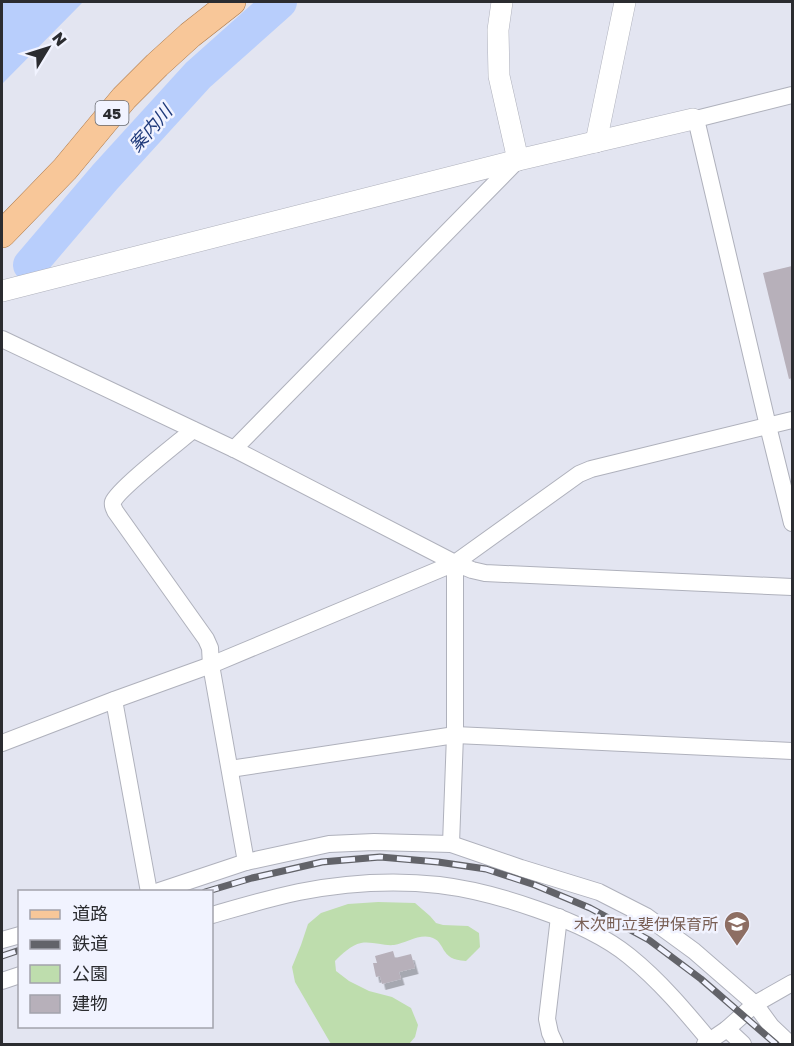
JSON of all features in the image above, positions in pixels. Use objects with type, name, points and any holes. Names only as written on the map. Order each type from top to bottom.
[{"type":"main road","name":"45","points":[[2,234],[65,169],[124,98],[190,35],[232,2]]},
{"type":"street","points":[[502,2],[497,53],[499,76],[518,160]]},
{"type":"street","points":[[596,142],[626,2]]},
{"type":"street","points":[[2,291],[518,160],[792,95]]},
{"type":"street","points":[[694,119],[792,523]]},
{"type":"street","points":[[234,449],[518,160]]},
{"type":"street","points":[[2,339],[234,449],[454,563],[472,570],[485,573],[792,587]]},
{"type":"street","points":[[2,743],[211,665],[454,563],[579,474],[591,469],[792,420]]},
{"type":"street","points":[[193,430],[130,483],[117,497],[113,507],[206,639],[210,648],[211,665],[246,862]]},
{"type":"street","points":[[451,844],[455,735],[454,563]]},
{"type":"street","points":[[114,700],[149,890]]},
{"type":"street","points":[[230,769],[455,735],[792,751]]},
{"type":"street","points":[[159,890],[246,862],[329,844],[374,842],[451,844],[599,892],[646,916],[694,951],[755,1004],[771,1026],[790,1044]]},
{"type":"street","points":[[213,915],[299,892],[335,886],[377,883],[440,885],[502,897],[559,917],[602,937],[627,954],[670,994],[707,1043],[755,1004],[792,983]]},
{"type":"street","points":[[555,1044],[549,1033],[546,1019],[559,917]]},
{"type":"street","points":[[2,940],[18,935]]},
{"type":"street","points":[[2,981],[18,976]]},
{"type":"street","points":[[727,1029],[743,1044]]},
{"type":"green space","points":[[415,903],[436,923],[468,926],[479,933],[480,947],[466,961],[451,957],[439,942],[426,936],[394,945],[365,943],[350,948],[335,961],[336,971],[349,981],[369,991],[392,997],[411,1008],[418,1025],[415,1037],[409,1044],[331,1044],[295,982],[292,967],[308,924],[321,913],[348,904]]},
{"type":"water","points":[[2,2],[83,2],[2,84]]},
{"type":"building","points":[[792,266],[792,378],[789,379],[763,273]]},
{"type":"building","points":[[393,951],[395,958],[411,954],[415,968],[399,972],[401,979],[382,984],[380,976],[376,977],[373,963],[377,963],[375,956]]},
{"type":"waterway","name":"案内川","points":[[30,265],[105,177],[198,75],[280,2]]},
{"type":"railway","points":[[212,890],[322,862],[380,857],[486,869],[535,885],[590,908],[649,940],[701,979],[776,1044]]},
{"type":"railway","points":[[2,956],[18,951]]},
{"type":"place","name":"木次町立斐伊保育所","points":[[737,947]]}]
